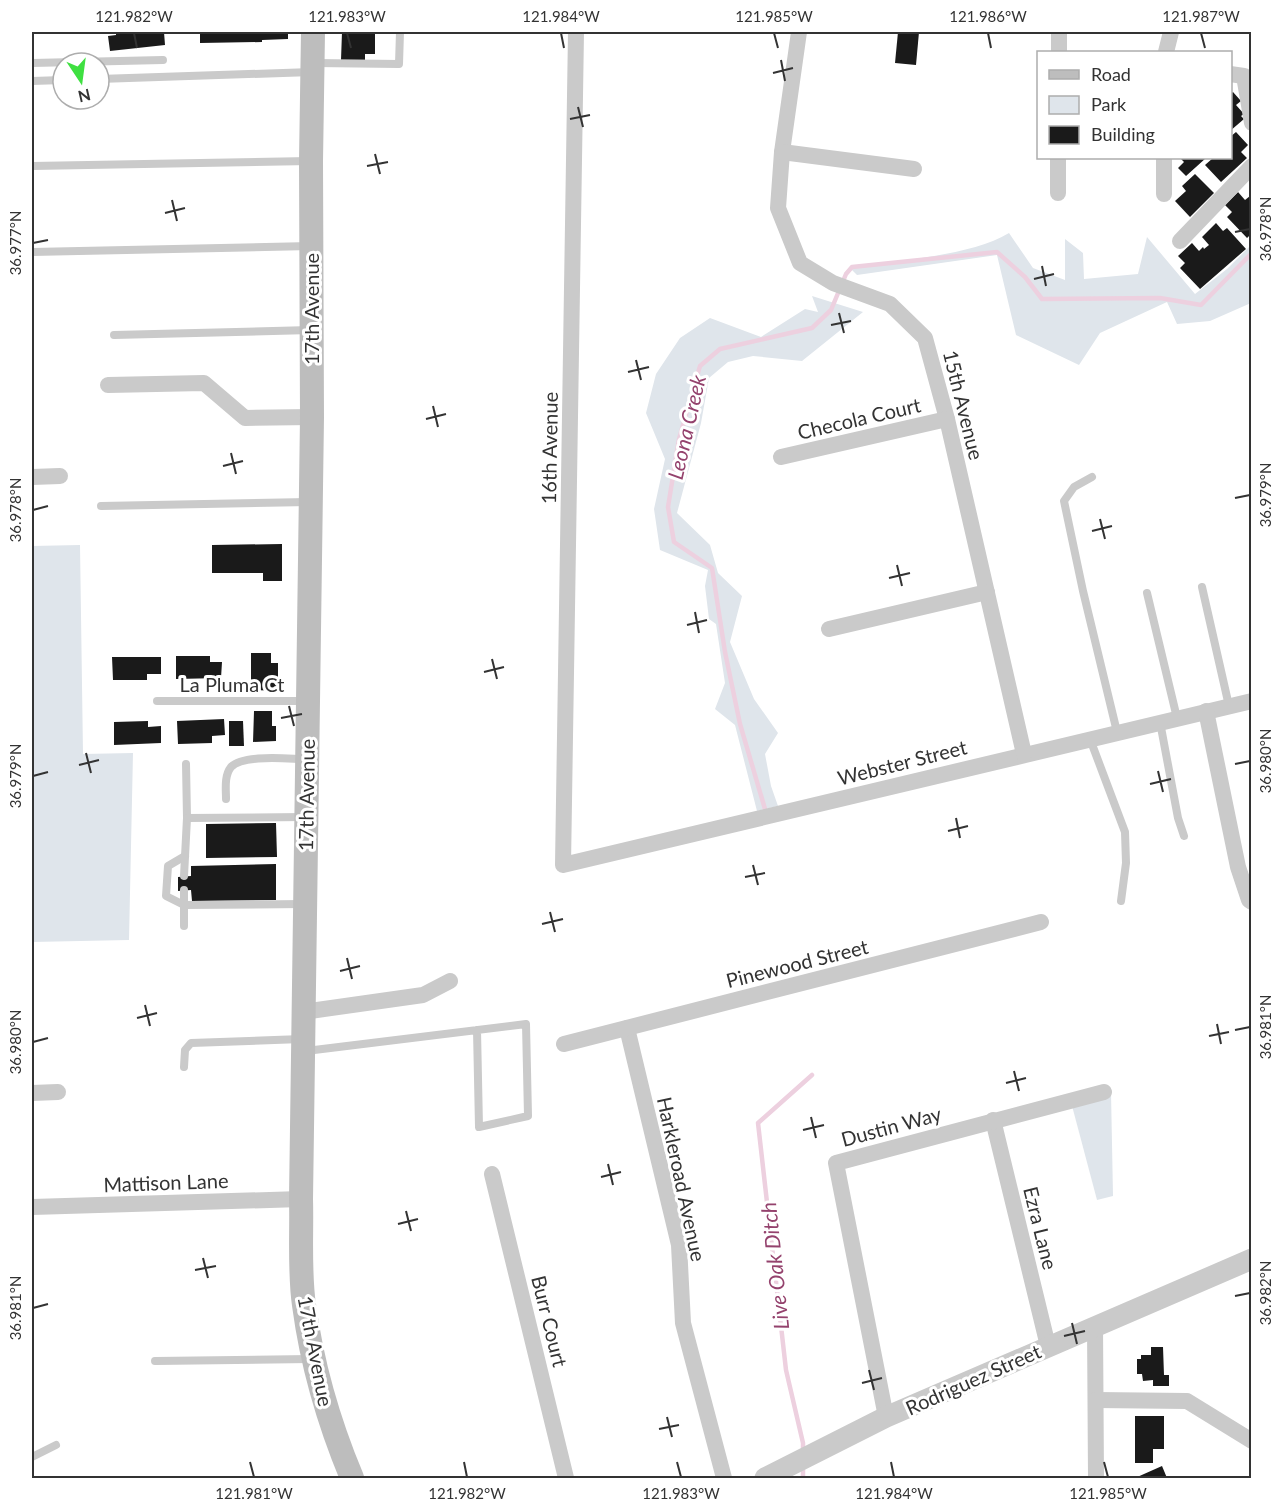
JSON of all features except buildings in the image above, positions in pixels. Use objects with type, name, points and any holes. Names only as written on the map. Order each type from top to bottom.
[{"type":"main road","name":"17th Avenue","points":[[313,32],[312,417],[301,1199],[304,1303],[314,1359],[334,1433],[352,1479]]},
{"type":"street","name":"16th Avenue","points":[[563,865],[576,32]]},
{"type":"street","name":"15th Avenue","points":[[800,32],[782,152],[778,208],[800,263],[834,283],[890,304],[925,338],[947,419],[1024,754]]},
{"type":"street","points":[[1059,32],[1059,51]]},
{"type":"street","points":[[1166,51],[1171,32]]},
{"type":"street","points":[[1232,74],[1244,76],[1251,123]]},
{"type":"street","points":[[782,152],[914,169]]},
{"type":"street","points":[[1059,159],[1059,193]]},
{"type":"street","points":[[1164,159],[1164,194]]},
{"type":"street","points":[[1180,241],[1251,166]]},
{"type":"street","points":[[108,385],[204,383],[245,418],[312,417]]},
{"type":"street","name":"Checola Court","points":[[781,457],[947,419]]},
{"type":"street","points":[[32,477],[60,476]]},
{"type":"street","points":[[830,629],[987,592]]},
{"type":"street","name":"Webster Street","points":[[563,865],[1251,701]]},
{"type":"street","points":[[1206,711],[1238,867],[1251,902]]},
{"type":"street","name":"Pinewood Street","points":[[564,1044],[1041,922]]},
{"type":"street","points":[[303,1012],[423,995],[450,981]]},
{"type":"street","name":"Harkleroad Avenue","points":[[627,1028],[679,1245],[683,1323],[724,1479]]},
{"type":"street","points":[[32,1093],[58,1092]]},
{"type":"street","name":"Dustin Way","points":[[886,1417],[836,1162],[1104,1092]]},
{"type":"street","name":"Ezra Lane","points":[[993,1120],[1048,1346]]},
{"type":"street","name":"Burr Court","points":[[492,1174],[566,1479]]},
{"type":"street","name":"Mattison Lane","points":[[32,1207],[301,1199]]},
{"type":"street","name":"Rodriguez Street","points":[[774,1474],[886,1417],[1251,1259]]},
{"type":"street","points":[[1095,1325],[1096,1479]]},
{"type":"street","points":[[1096,1400],[1187,1401],[1251,1441]]},
{"type":"lane","points":[[111,78],[399,64],[400,32]]},
{"type":"lane","points":[[32,63],[163,60]]},
{"type":"lane","points":[[32,81],[51,80]]},
{"type":"lane","points":[[32,166],[311,161]]},
{"type":"lane","points":[[32,252],[311,246]]},
{"type":"lane","points":[[114,335],[311,330]]},
{"type":"lane","points":[[1092,477],[1074,487],[1064,501],[1117,732]]},
{"type":"lane","points":[[101,506],[310,502]]},
{"type":"lane","points":[[1202,587],[1228,706]]},
{"type":"lane","points":[[1147,593],[1178,718]]},
{"type":"lane","name":"La Pluma Ct","points":[[157,701],[308,700]]},
{"type":"lane","points":[[1160,722],[1178,818],[1184,836]]},
{"type":"lane","points":[[1090,738],[1125,832],[1126,863],[1121,901]]},
{"type":"lane","points":[[226,799],[227,774],[232,766],[243,759],[307,759]]},
{"type":"lane","points":[[184,876],[186,764]]},
{"type":"lane","points":[[186,818],[306,817]]},
{"type":"lane","points":[[185,856],[168,866],[166,896],[184,905],[305,904]]},
{"type":"lane","points":[[184,890],[184,926]]},
{"type":"lane","points":[[184,1067],[185,1050],[191,1044],[303,1046],[526,1024],[528,1116],[479,1127],[477,1030]]},
{"type":"lane","points":[[155,1361],[314,1359]]},
{"type":"lane","points":[[32,1457],[56,1445]]},
{"type":"green space","points":[[1009,233],[1033,268],[1065,280],[1065,239],[1083,253],[1084,279],[1138,274],[1147,237],[1195,294],[1227,269],[1251,245],[1251,303],[1210,321],[1177,324],[1167,302],[1100,333],[1079,365],[1016,335],[997,255],[857,275],[849,267],[954,252],[993,241]]},
{"type":"green space","points":[[812,296],[863,312],[802,361],[753,356],[728,362],[709,378],[701,423],[677,513],[710,545],[718,573],[742,596],[730,642],[754,699],[778,733],[765,754],[771,786],[778,806],[757,811],[735,725],[715,709],[725,683],[716,624],[709,619],[705,586],[708,570],[660,550],[654,509],[665,459],[646,413],[656,374],[680,338],[710,318],[761,337],[805,309],[818,312]]},
{"type":"green space","points":[[80,545],[83,754],[133,753],[129,940],[32,942],[32,546]]},
{"type":"green space","points":[[1111,1092],[1113,1196],[1097,1200],[1071,1102]]},
{"type":"waterway","name":"Leona Creek","points":[[765,809],[740,724],[725,652],[712,568],[674,542],[668,507],[679,439],[700,366],[720,349],[812,328],[831,310],[846,274],[852,267],[997,252],[1025,277],[1042,299],[1160,298],[1201,305],[1252,253]]},
{"type":"waterway","name":"Live Oak Ditch","points":[[803,1452],[803,1443],[786,1370],[758,1123],[812,1075]]},
{"type":"waterway","name":"Live Oak Ditch","points":[[803,1466],[803,1478]]}]
